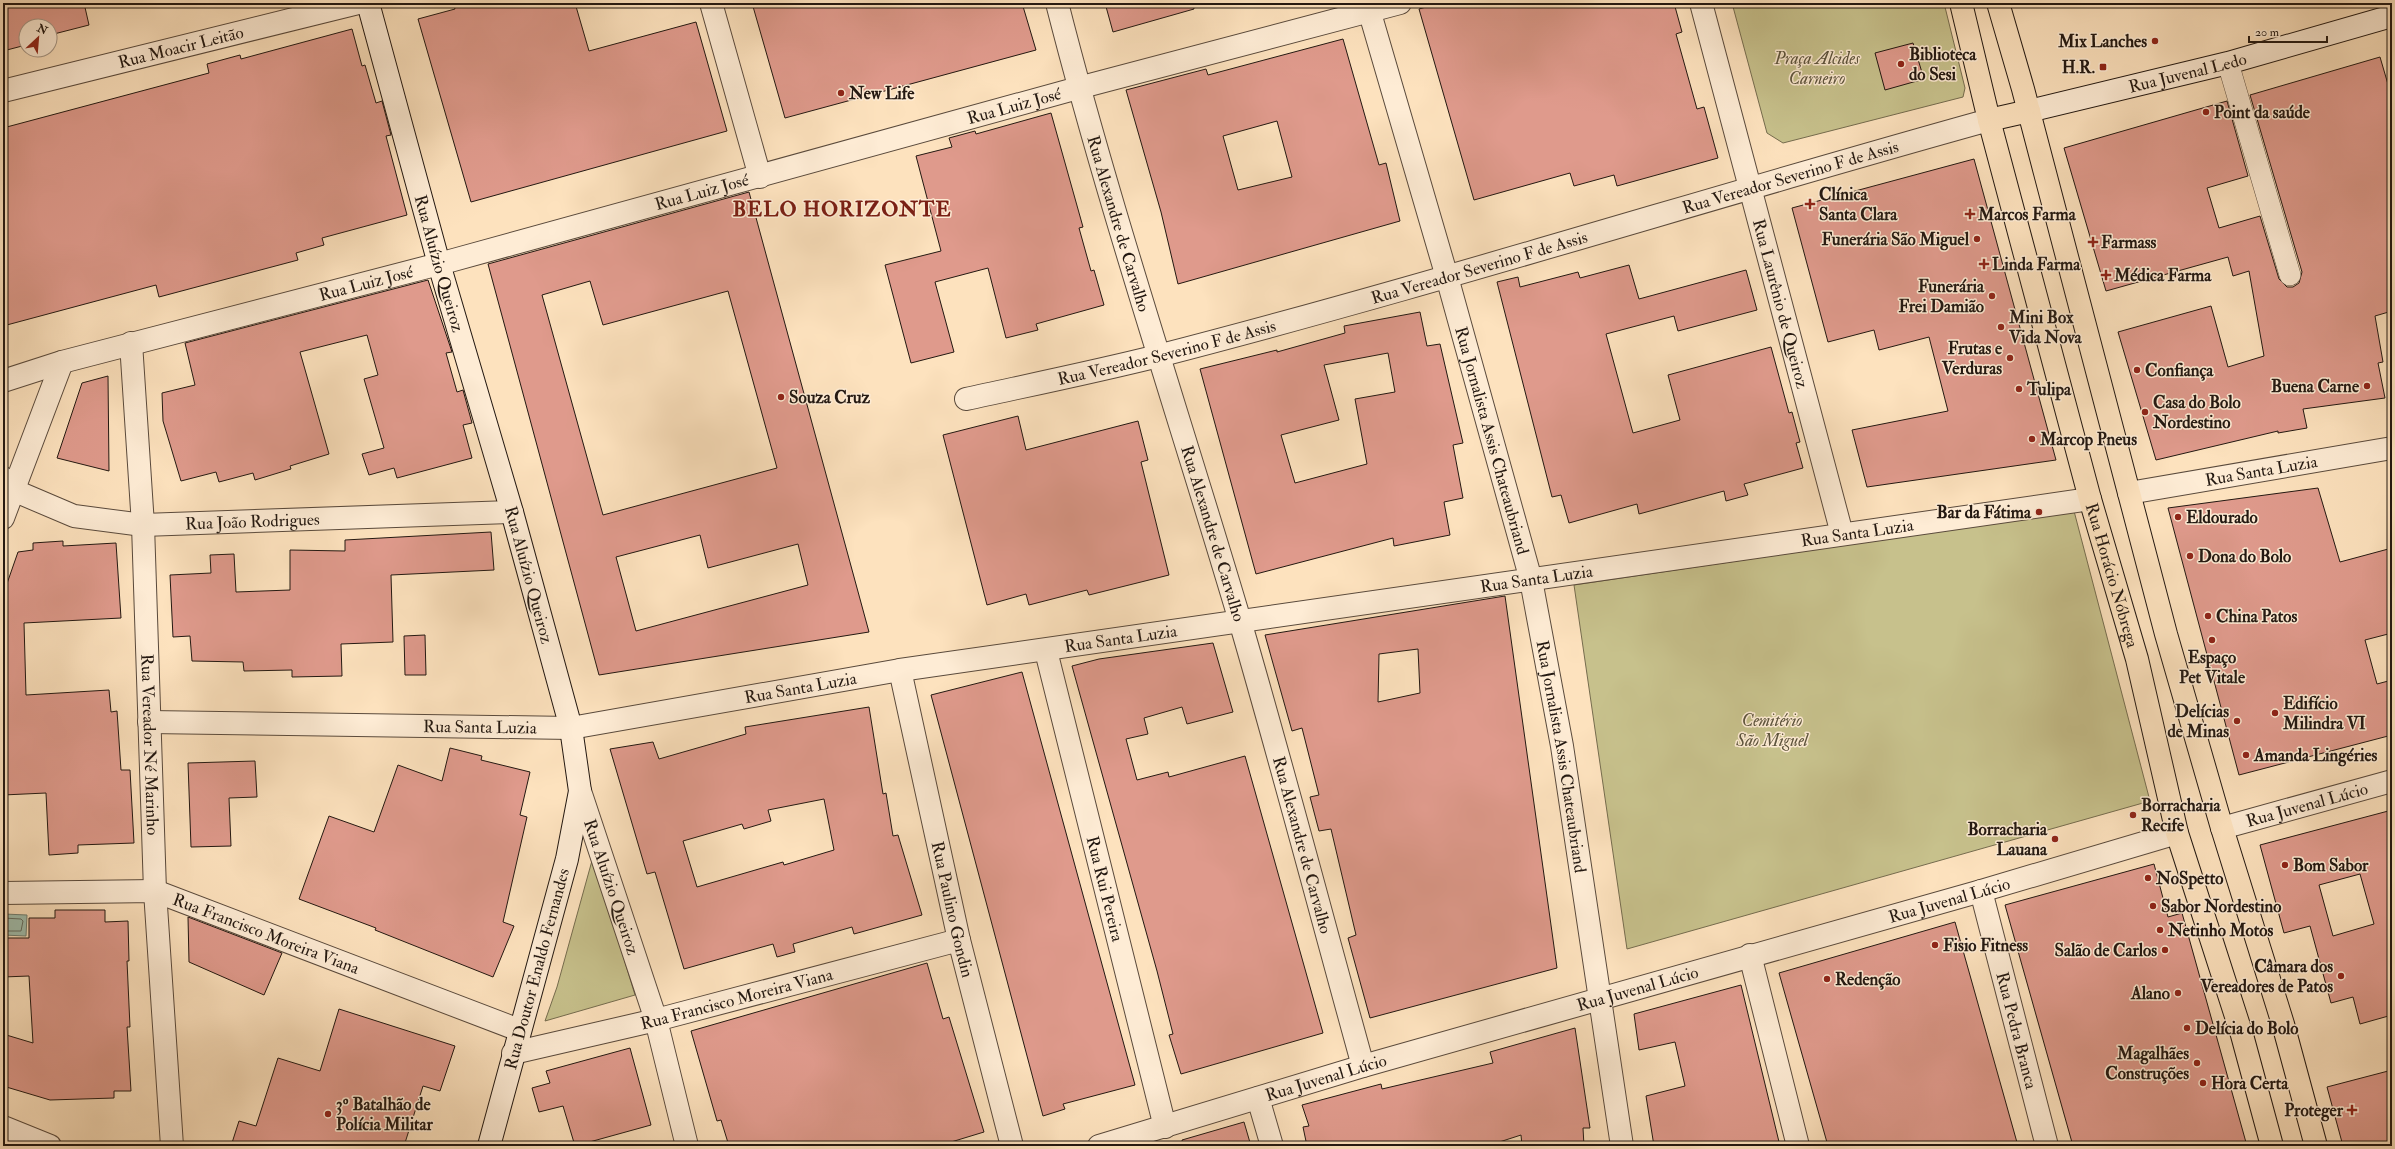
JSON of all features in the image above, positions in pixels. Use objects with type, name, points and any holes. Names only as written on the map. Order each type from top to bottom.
[{"type":"main road","name":"Rua Horácio Nóbrega","points":[[1960,3],[1989,120],[2090,500],[2137,659],[2177,833],[2242,1035],[2272,1146]]},
{"type":"main road","name":"Rua Horácio Nóbrega","points":[[1998,3],[2023,89],[2170,647],[2222,828],[2283,1024],[2316,1146]]},
{"type":"main road","points":[[1989,120],[2031,119]]},
{"type":"street","name":"Rua Moacir Leitão","points":[[3,91],[358,3]]},
{"type":"street","name":"Rua Aluízio Queiroz","points":[[368,3],[439,264],[512,512],[571,728],[580,791],[656,1020],[687,1146]]},
{"type":"street","points":[[711,3],[760,177]]},
{"type":"street","name":"Rua Alexandre de Carvalho","points":[[1057,3],[1078,88],[1157,356],[1240,622],[1363,1066]]},
{"type":"street","name":"Rua Luiz José","points":[[3,382],[62,362],[131,343],[439,264],[760,177],[1369,7],[1400,3]]},
{"type":"street","name":"Rua Laurênio de Queiroz","points":[[1701,3],[1842,534]]},
{"type":"street","name":"Rua Jornalista Assis Chateaubriand","points":[[1369,7],[1447,277],[1531,580],[1562,746],[1622,1146]]},
{"type":"street","name":"Rua Juvenal Ledo","points":[[2031,119],[2392,16]]},
{"type":"street","points":[[2228,63],[2290,275]]},
{"type":"street","name":"Rua Vereador Severino F de Assis","points":[[966,399],[1157,356],[1447,277],[1751,190],[1887,148],[1989,120]]},
{"type":"street","name":"Rua Vereador Né Marinho","points":[[131,343],[143,525],[155,891],[172,1146]]},
{"type":"street","points":[[3,518],[8,484],[62,362]]},
{"type":"street","name":"Rua Santa Luzia","points":[[2130,494],[2392,448]]},
{"type":"street","name":"Rua João Rodrigues","points":[[8,484],[74,516],[143,525],[512,512]]},
{"type":"street","name":"Rua Santa Luzia","points":[[149,722],[571,728],[900,670],[1046,651],[1842,534],[2090,500]]},
{"type":"street","name":"Rua Rui Pereira","points":[[1046,651],[1165,1127]]},
{"type":"street","name":"Rua Paulino Gondin","points":[[900,670],[959,940],[1012,1146]]},
{"type":"street","name":"Rua Juvenal Lúcio","points":[[2222,828],[2392,781]]},
{"type":"street","name":"Rua Doutor Enaldo Fernandes","points":[[489,1146],[519,1030],[567,859],[580,791]]},
{"type":"street","name":"Rua Juvenal Lúcio","points":[[1099,1146],[1363,1066],[1600,1000],[1750,955],[1980,891],[2177,833]]},
{"type":"street","name":"Rua Francisco Moreira Viana","points":[[3,893],[155,891],[519,1030]]},
{"type":"street","name":"Rua Pedra Branca","points":[[1980,891],[2047,1146]]},
{"type":"street","name":"Rua Francisco Moreira Viana","points":[[514,1053],[656,1020],[959,940]]},
{"type":"street","points":[[1750,955],[1798,1146]]},
{"type":"street","points":[[1258,1098],[1272,1146]]},
{"type":"street","points":[[3,1127],[50,1146]]},
{"type":"green space","name":"Praça Alcides Carneiro","points":[[1732,3],[1944,3],[1965,88],[1963,97],[1783,143],[1767,133]]},
{"type":"green space","name":"Cemitério São Miguel","points":[[2074,511],[2150,801],[1627,949],[1574,585]]},
{"type":"green space","points":[[593,857],[635,995],[545,1021],[557,987]]},
{"type":"water","points":[[4,914],[27,915],[26,936],[3,935]]},
{"type":"building","points":[[3,3],[84,3],[89,25],[58,33],[58,18],[18,18],[18,47],[3,51]]},
{"type":"building","points":[[453,3],[575,3],[589,51],[696,22],[727,131],[471,202],[418,19],[455,9]]},
{"type":"building","points":[[752,3],[1022,3],[1036,50],[785,118]]},
{"type":"building","points":[[1105,3],[1193,3],[1194,9],[1113,32]]},
{"type":"building","points":[[1440,3],[1674,3],[1682,32],[1676,34],[1697,109],[1704,107],[1718,158],[1617,186],[1614,175],[1574,186],[1570,173],[1474,200],[1419,9]]},
{"type":"building","points":[[352,29],[362,66],[365,65],[376,103],[382,101],[391,135],[386,136],[407,215],[322,238],[324,245],[296,253],[298,260],[159,297],[156,285],[3,326],[3,128],[209,73],[207,64],[240,55],[241,59]]},
{"type":"building","points":[[1343,39],[1379,165],[1386,163],[1400,221],[1178,284],[1161,212],[1126,90],[1206,69],[1208,75]],"holes":[[[1277,121],[1292,177],[1238,190],[1223,136]]]},
{"type":"building","points":[[1913,43],[1924,79],[1885,90],[1875,53]]},
{"type":"building","points":[[2380,57],[2392,98],[2392,311],[2375,316],[2383,362],[2378,363],[2385,398],[2303,409],[2307,428],[2278,433],[2278,431],[2156,460],[2118,332],[2211,306],[2228,367],[2264,356],[2249,271],[2233,276],[2228,257],[2106,291],[2064,148],[2227,101],[2248,176],[2207,188],[2219,228],[2260,216],[2279,279],[2287,287],[2293,287],[2299,283],[2302,272],[2250,95]]},
{"type":"building","points":[[1051,113],[1083,227],[1079,228],[1091,271],[1094,270],[1104,305],[1036,324],[1038,330],[1006,338],[988,268],[935,282],[954,352],[911,363],[885,265],[941,251],[916,156],[952,147],[949,138],[975,131],[976,134]]},
{"type":"building","points":[[1974,159],[2056,460],[1867,487],[1852,430],[1948,411],[1929,337],[1879,350],[1874,330],[1828,342],[1792,208]]},
{"type":"building","name":"Souza Cruz","points":[[749,192],[869,632],[599,675],[488,264]],"holes":[[[590,281],[603,325],[728,291],[777,468],[603,515],[542,295]],[[700,535],[708,568],[798,544],[808,585],[636,631],[616,557]]]},
{"type":"building","points":[[1629,265],[1639,299],[1746,270],[1757,310],[1678,331],[1674,316],[1606,334],[1633,433],[1680,420],[1668,375],[1771,347],[1789,413],[1792,412],[1800,442],[1796,443],[1803,468],[1744,484],[1748,495],[1726,501],[1724,491],[1639,514],[1637,504],[1569,523],[1561,495],[1552,497],[1497,282],[1518,277],[1520,287],[1578,272],[1580,278]]},
{"type":"building","points":[[428,280],[452,352],[446,353],[457,392],[463,390],[472,423],[463,425],[472,458],[397,478],[394,468],[369,475],[362,454],[384,448],[364,379],[378,375],[367,335],[300,352],[329,454],[290,466],[291,469],[255,480],[253,473],[219,482],[216,472],[181,481],[163,421],[162,393],[195,385],[185,343]]},
{"type":"building","points":[[1420,312],[1427,346],[1440,344],[1463,443],[1453,445],[1463,498],[1444,502],[1450,535],[1394,546],[1393,538],[1256,574],[1200,369],[1277,350],[1277,352],[1345,333],[1344,326]],"holes":[[[1388,353],[1395,392],[1355,399],[1367,464],[1295,483],[1281,435],[1339,420],[1324,365]]]},
{"type":"building","points":[[108,376],[109,471],[57,458],[82,383]]},
{"type":"building","points":[[1018,416],[1026,450],[1138,421],[1148,460],[1141,462],[1169,575],[1089,595],[1087,590],[1029,605],[1026,594],[987,605],[943,435]]},
{"type":"building","points":[[2318,488],[2340,562],[2392,548],[2392,633],[2365,640],[2377,684],[2392,680],[2392,735],[2239,775],[2168,508]]},
{"type":"building","points":[[491,532],[494,570],[391,575],[393,642],[341,644],[342,676],[292,677],[292,670],[244,671],[243,662],[192,661],[190,636],[173,637],[170,575],[211,573],[210,555],[234,554],[236,592],[290,590],[290,550],[345,551],[345,540]]},
{"type":"building","points":[[63,541],[63,546],[116,543],[121,618],[24,623],[26,695],[109,690],[111,712],[117,711],[121,770],[130,770],[134,843],[78,845],[78,853],[49,855],[46,793],[3,795],[3,595],[18,552],[33,550],[33,543]]},
{"type":"building","points":[[1505,596],[1557,968],[1370,1018],[1348,938],[1356,935],[1331,829],[1319,831],[1310,797],[1319,795],[1302,728],[1292,731],[1265,635]],"holes":[[[1418,649],[1420,693],[1378,702],[1379,654]]]},
{"type":"building","points":[[425,635],[426,675],[405,675],[404,636]]},
{"type":"building","points":[[1213,643],[1233,712],[1187,724],[1182,707],[1144,718],[1148,734],[1126,739],[1137,780],[1168,772],[1169,777],[1245,756],[1323,1033],[1181,1074],[1169,1035],[1173,1034],[1157,971],[1072,666],[1099,659]]},
{"type":"building","points":[[1022,672],[1135,1085],[1063,1104],[1065,1109],[1043,1116],[931,695]]},
{"type":"building","points":[[869,707],[883,794],[886,793],[893,836],[898,835],[922,915],[854,934],[852,927],[793,944],[795,952],[777,957],[773,944],[684,969],[655,872],[647,874],[610,749],[653,742],[659,759],[746,734],[745,727]],"holes":[[[824,799],[834,850],[784,865],[783,862],[697,887],[683,841],[742,824],[744,829],[771,821],[768,810]]]},
{"type":"building","points":[[450,748],[482,756],[481,760],[530,772],[520,815],[527,817],[503,922],[514,926],[493,977],[375,930],[376,928],[299,899],[329,816],[374,832],[398,765],[442,781]]},
{"type":"building","points":[[255,761],[257,797],[229,798],[231,846],[191,847],[188,763]]},
{"type":"building","points":[[2392,810],[2392,1015],[2360,1024],[2353,997],[2331,1003],[2310,926],[2284,933],[2260,845]],"holes":[[[2360,874],[2374,924],[2333,936],[2319,885]]]},
{"type":"building","points":[[2154,864],[2168,917],[2182,913],[2247,1146],[2073,1146],[2005,905]]},
{"type":"building","points":[[55,910],[105,910],[105,922],[128,921],[129,961],[127,961],[130,1027],[127,1027],[131,1091],[114,1091],[114,1098],[50,1100],[3,1086],[3,1034],[33,1043],[29,976],[3,977],[3,938],[29,938],[29,918],[55,918]]},
{"type":"building","points":[[188,917],[282,953],[264,995],[189,962]]},
{"type":"building","points":[[1955,922],[2018,1146],[1828,1146],[1779,973]]},
{"type":"building","points":[[927,963],[943,1019],[949,1017],[984,1132],[938,1146],[729,1146],[721,1120],[717,1121],[691,1031]]},
{"type":"building","points":[[1741,985],[1780,1146],[1654,1146],[1646,1096],[1685,1086],[1675,1042],[1639,1050],[1634,1014]]},
{"type":"building","points":[[339,1009],[455,1046],[440,1091],[423,1086],[404,1146],[231,1146],[239,1121],[256,1126],[278,1058],[320,1071]]},
{"type":"building","points":[[1575,1028],[1590,1128],[1583,1128],[1584,1146],[1522,1146],[1521,1135],[1487,1146],[1307,1146],[1303,1127],[1309,1126],[1302,1105],[1381,1084],[1382,1089],[1493,1063],[1490,1052]]},
{"type":"building","points":[[630,1048],[651,1125],[575,1146],[563,1106],[539,1112],[532,1088],[550,1083],[546,1071]]},
{"type":"building","points":[[2392,1070],[2392,1146],[2343,1146],[2327,1087]]},
{"type":"building","points":[[1244,1122],[1251,1146],[1183,1146],[1182,1140]]},
{"type":"place","name":"Mix Lanches","points":[[2155,41]]},
{"type":"place","name":"Biblioteca do Sesi","points":[[1901,64]]},
{"type":"place","name":"H.R.","points":[[2103,67]]},
{"type":"place","name":"New Life","points":[[841,93]]},
{"type":"place","name":"Point da saúde","points":[[2206,112]]},
{"type":"place","name":"Clínica Santa Clara","points":[[1810,204]]},
{"type":"place","name":"Marcos Farma","points":[[1970,214]]},
{"type":"place","name":"Funerária São Miguel","points":[[1977,239]]},
{"type":"place","name":"Farmass","points":[[2093,242]]},
{"type":"place","name":"Linda Farma","points":[[1984,264]]},
{"type":"place","name":"Médica Farma","points":[[2106,275]]},
{"type":"place","name":"Funerária Frei Damião","points":[[1992,296]]},
{"type":"place","name":"Mini Box Vida Nova","points":[[2001,327]]},
{"type":"place","name":"Frutas e Verduras","points":[[2010,358]]},
{"type":"place","name":"Confiança","points":[[2137,370]]},
{"type":"place","name":"Buena Carne","points":[[2367,386]]},
{"type":"place","name":"Tulipa","points":[[2019,389]]},
{"type":"place","name":"Souza Cruz","points":[[781,397]]},
{"type":"place","name":"Casa do Bolo Nordestino","points":[[2145,412]]},
{"type":"place","name":"Marcop Pneus","points":[[2032,439]]},
{"type":"place","name":"Bar da Fátima","points":[[2039,512]]},
{"type":"place","name":"Eldourado","points":[[2178,517]]},
{"type":"place","name":"Dona do Bolo","points":[[2190,556]]},
{"type":"place","name":"China Patos","points":[[2208,616]]},
{"type":"place","name":"Espaço Pet Vitale","points":[[2212,640]]},
{"type":"place","name":"Edifício Milindra VI","points":[[2275,713]]},
{"type":"place","name":"Delícias de Minas","points":[[2237,721]]},
{"type":"place","name":"Amanda Lingéries","points":[[2246,755]]},
{"type":"place","name":"Borracharia Recife","points":[[2133,815]]},
{"type":"place","name":"Borracharia Lauana","points":[[2055,839]]},
{"type":"place","name":"Bom Sabor","points":[[2285,865]]},
{"type":"place","name":"NoSpetto","points":[[2148,878]]},
{"type":"place","name":"Sabor Nordestino","points":[[2153,906]]},
{"type":"place","name":"Netinho Motos","points":[[2160,930]]},
{"type":"place","name":"Fisio Fitness","points":[[1935,945]]},
{"type":"place","name":"Salão de Carlos","points":[[2165,950]]},
{"type":"place","name":"Câmara dos Vereadores de Patos","points":[[2341,976]]},
{"type":"place","name":"Redenção","points":[[1827,979]]},
{"type":"place","name":"Alano","points":[[2178,993]]},
{"type":"place","name":"Delícia do Bolo","points":[[2187,1028]]},
{"type":"place","name":"Magalhães Construções","points":[[2197,1063]]},
{"type":"place","name":"Hora Certa","points":[[2203,1083]]},
{"type":"place","name":"Proteger","points":[[2352,1110]]},
{"type":"place","name":"3º Batalhão de Polícia Militar","points":[[328,1114]]},
{"type":"district","name":"BELO HORIZONTE","points":[[842,209]]}]
